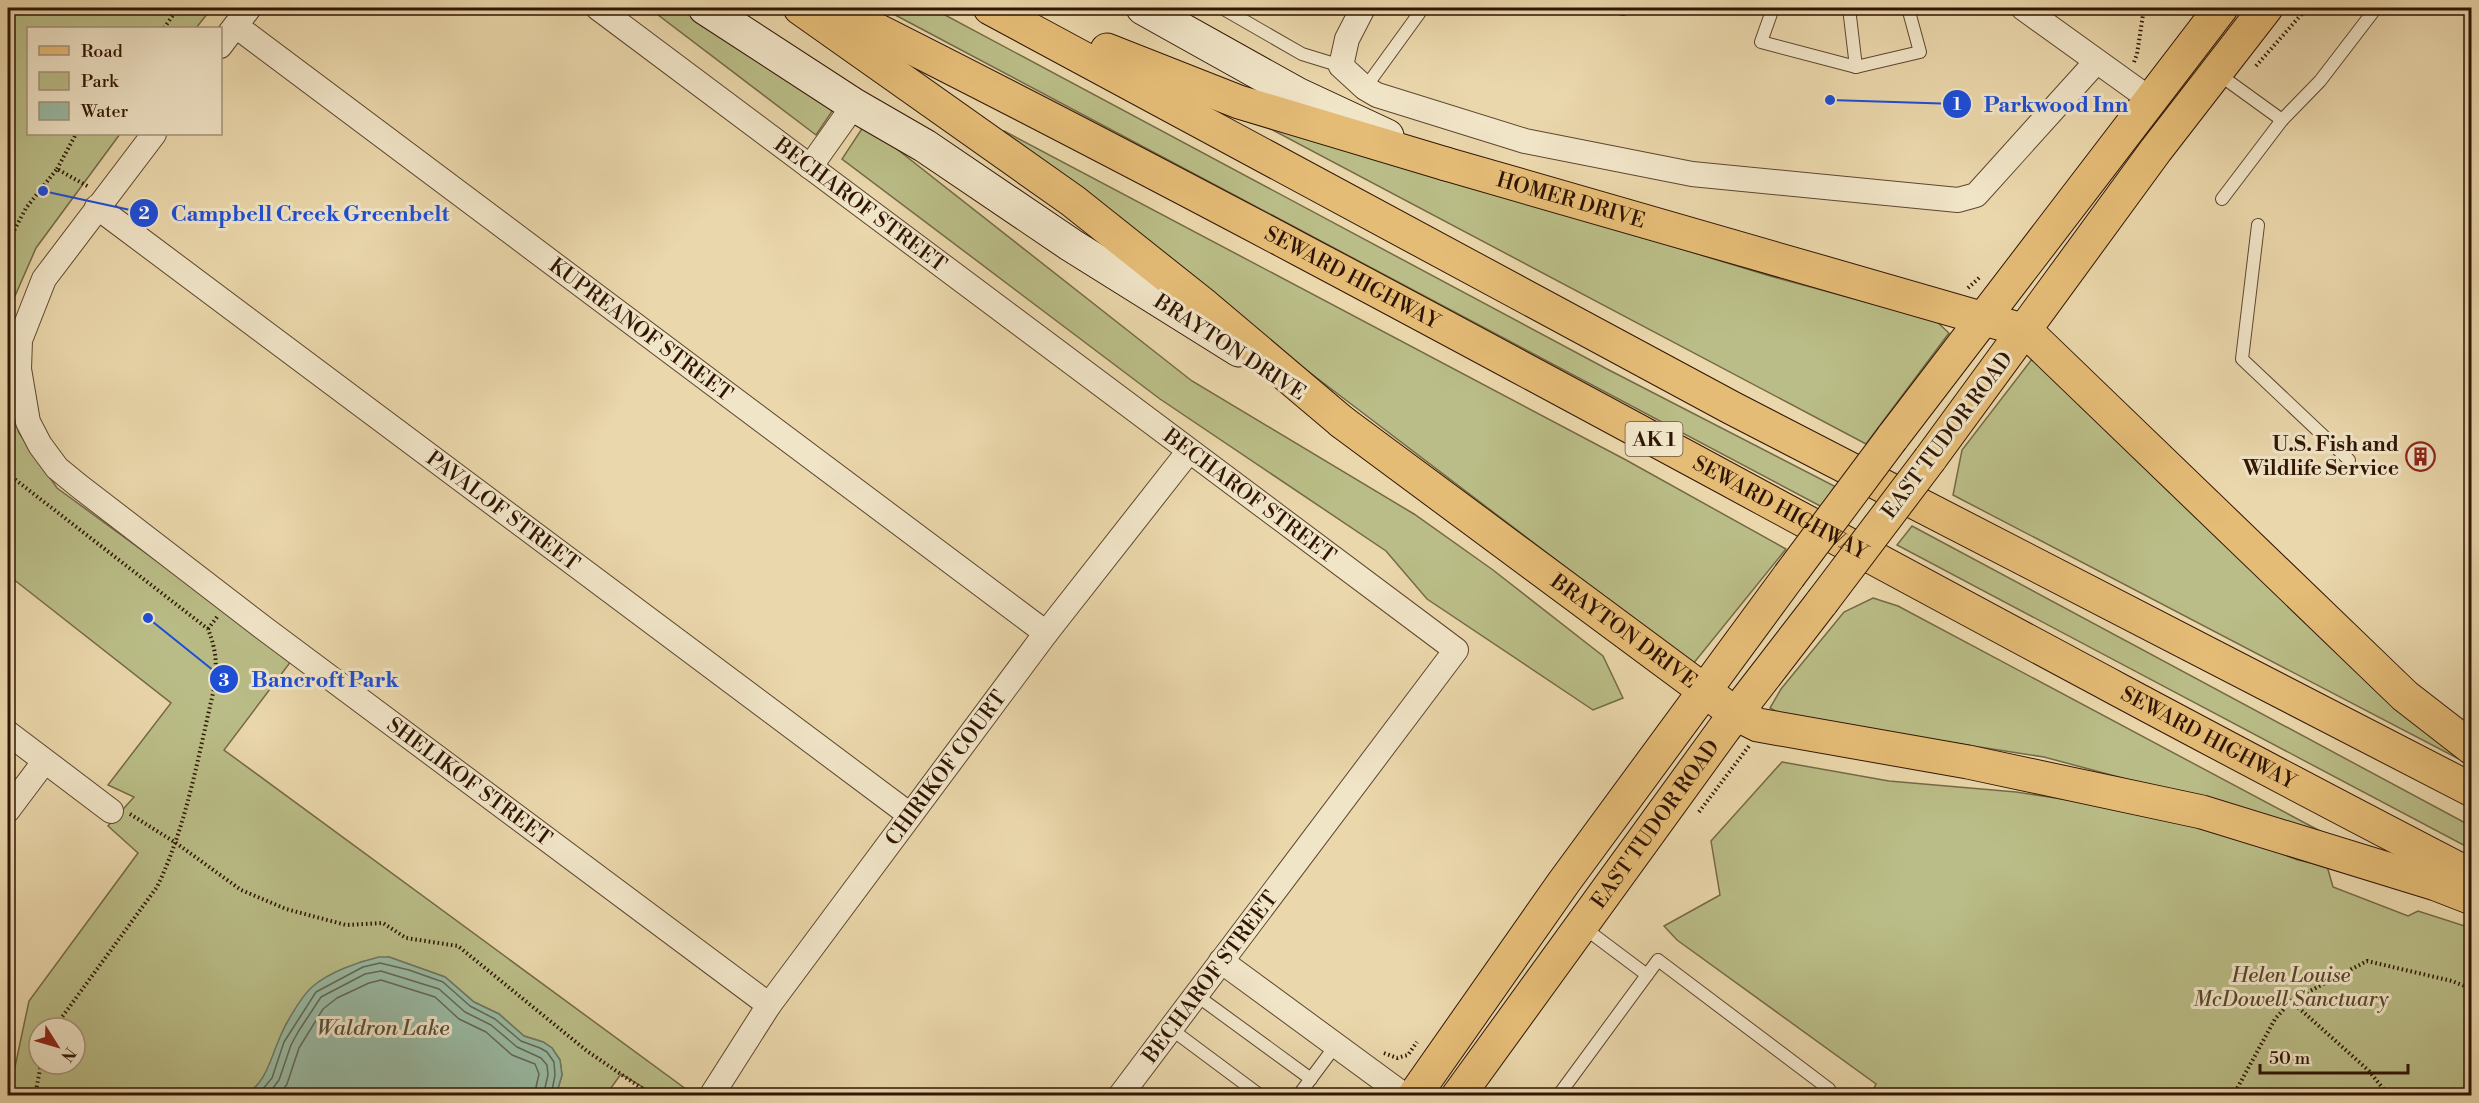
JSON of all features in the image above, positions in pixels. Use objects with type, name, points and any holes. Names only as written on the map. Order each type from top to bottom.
[{"type":"main road","name":"BRAYTON DRIVE","points":[[705,8],[854,105],[925,146],[1071,245],[1214,332],[1342,422],[1736,714],[1758,725],[1968,762],[2202,812],[2436,884],[2472,898]]},
{"type":"main road","points":[[800,8],[1073,201],[1205,306],[1342,422]]},
{"type":"main road","name":"SEWARD HIGHWAY","points":[[833,8],[1035,109],[1330,264],[2267,770],[2472,876]]},
{"type":"main road","points":[[990,8],[1743,413],[2472,790]]},
{"type":"main road","points":[[997,8],[1239,102],[1446,164]]},
{"type":"main road","name":"EAST TUDOR ROAD","points":[[1414,1095],[1564,882],[1704,690],[1982,319],[2138,92],[2221,8]]},
{"type":"main road","name":"EAST TUDOR ROAD","points":[[1462,1094],[1736,714],[2026,331],[2156,150],[2266,8]]},
{"type":"main road","name":"HOMER DRIVE","points":[[1150,9],[1297,94],[1446,164],[2026,331]]},
{"type":"main road","points":[[2026,331],[2405,696],[2472,748]]},
{"type":"street","name":"BECHAROF STREET","points":[[598,8],[1456,650],[1120,1095]]},
{"type":"street","points":[[1341,66],[1347,39],[1363,8]]},
{"type":"street","points":[[2023,8],[2138,92]]},
{"type":"street","points":[[222,43],[243,16]]},
{"type":"street","name":"KUPREANOF STREET","points":[[243,16],[1046,633]]},
{"type":"street","name":"HOMER DRIVE","points":[[1341,66],[1365,88],[1377,95],[1525,141],[1692,174],[1958,200],[1976,195],[2096,63]]},
{"type":"street","points":[[810,167],[854,105]]},
{"type":"street","name":"SHELIKOF STREET","points":[[153,135],[44,279],[20,340],[19,369],[22,399],[28,422],[40,445],[57,468],[79,486],[265,629],[768,1005]]},
{"type":"street","name":"PAVALOF STREET","points":[[101,202],[910,815]]},
{"type":"street","name":"CHIRIKOF COURT","points":[[715,1094],[768,1005],[1046,633],[1189,451]]},
{"type":"street","points":[[8,733],[111,812]]},
{"type":"street","points":[[8,810],[44,762]]},
{"type":"street","points":[[1221,961],[1405,1095]]},
{"type":"lane","points":[[1222,8],[1302,54],[1341,66]]},
{"type":"lane","points":[[1365,88],[1423,8]]},
{"type":"lane","points":[[1773,8],[1761,42],[1856,67],[1920,52],[1908,8]]},
{"type":"lane","points":[[1849,8],[1856,67]]},
{"type":"lane","points":[[2222,199],[2282,120],[2319,81],[2376,8]]},
{"type":"lane","points":[[2216,73],[2282,120]]},
{"type":"lane","points":[[2258,225],[2242,359],[2349,460]]},
{"type":"lane","points":[[1581,926],[1647,975]]},
{"type":"lane","points":[[1558,1095],[1658,960],[1829,1089],[1825,1095]]},
{"type":"lane","points":[[1196,994],[1311,1079]]},
{"type":"lane","points":[[1171,1029],[1261,1095]]},
{"type":"lane","points":[[1298,1095],[1336,1045]]},
{"type":"path","points":[[165,27],[178,8]]},
{"type":"path","points":[[2138,92],[2137,54],[2144,8]]},
{"type":"path","points":[[8,242],[26,208],[57,169],[75,135]]},
{"type":"path","points":[[57,169],[101,202]]},
{"type":"path","points":[[8,474],[208,628],[216,649],[217,668],[214,689],[176,843],[158,887],[63,1016]]},
{"type":"path","points":[[111,812],[129,814],[176,843],[241,890],[286,909],[346,925],[383,923],[405,938],[458,946],[587,1051],[653,1095]]},
{"type":"path","points":[[2234,1095],[2275,1019],[2291,1001],[2367,961],[2452,981],[2472,989]]},
{"type":"path","points":[[2291,1001],[2368,1071],[2389,1095]]},
{"type":"path","points":[[35,1095],[39,1076]]},
{"type":"green space","points":[[8,8],[212,8],[197,27],[27,27],[27,135],[119,135],[36,248],[8,312]]},
{"type":"green space","points":[[649,8],[694,8],[837,104],[816,135]]},
{"type":"green space","points":[[882,8],[932,8],[1607,369],[1838,488],[1822,507]]},
{"type":"green space","points":[[1246,116],[1770,276],[1936,321],[1949,333],[1866,444]]},
{"type":"green space","points":[[865,124],[1192,381],[1414,514],[1493,570],[1603,656],[1623,698],[1593,710],[1427,599],[1386,551],[1160,399],[842,159]]},
{"type":"green space","points":[[1004,131],[1626,460],[1786,549],[1693,664],[1000,137]]},
{"type":"green space","points":[[2032,359],[2459,759],[1953,495],[1962,450]]},
{"type":"green space","points":[[8,401],[19,433],[57,488],[292,660],[224,750],[694,1095],[656,1095],[621,1074],[606,1095],[556,1095],[562,1075],[560,1060],[552,1048],[543,1042],[524,1036],[499,1014],[474,1002],[445,977],[389,957],[361,962],[313,987],[286,1024],[267,1075],[255,1089],[246,1095],[9,1095],[29,1001],[138,853],[108,826],[134,797],[108,785],[171,703],[8,575]]},
{"type":"green space","points":[[1912,526],[2471,826],[2471,849],[1897,545]]},
{"type":"green space","points":[[1873,598],[1898,606],[2337,840],[2201,799],[2044,757],[1787,717],[1770,708],[1781,689],[1844,612]]},
{"type":"green space","name":"Helen Louise McDowell Sanctuary","points":[[1782,762],[1889,781],[2016,792],[2185,817],[2298,860],[2327,866],[2333,887],[2408,916],[2418,911],[2471,928],[2471,1095],[1871,1095],[1876,1084],[1677,940],[1664,926],[1720,895],[1711,841]]},
{"type":"water","name":"Waldron Lake","points":[[379,957],[389,957],[445,977],[474,1002],[499,1014],[524,1036],[543,1042],[552,1048],[560,1060],[562,1075],[556,1095],[246,1095],[263,1078],[288,1020],[312,987],[344,968]]},
{"type":"place","name":"Parkwood Inn","points":[[1830,100]]},
{"type":"place","name":"Campbell Creek Greenbelt","points":[[43,191]]},
{"type":"place","name":"U.S. Fish and Wildlife Service","points":[[2420,456]]},
{"type":"place","name":"Bancroft Park","points":[[148,618]]}]
